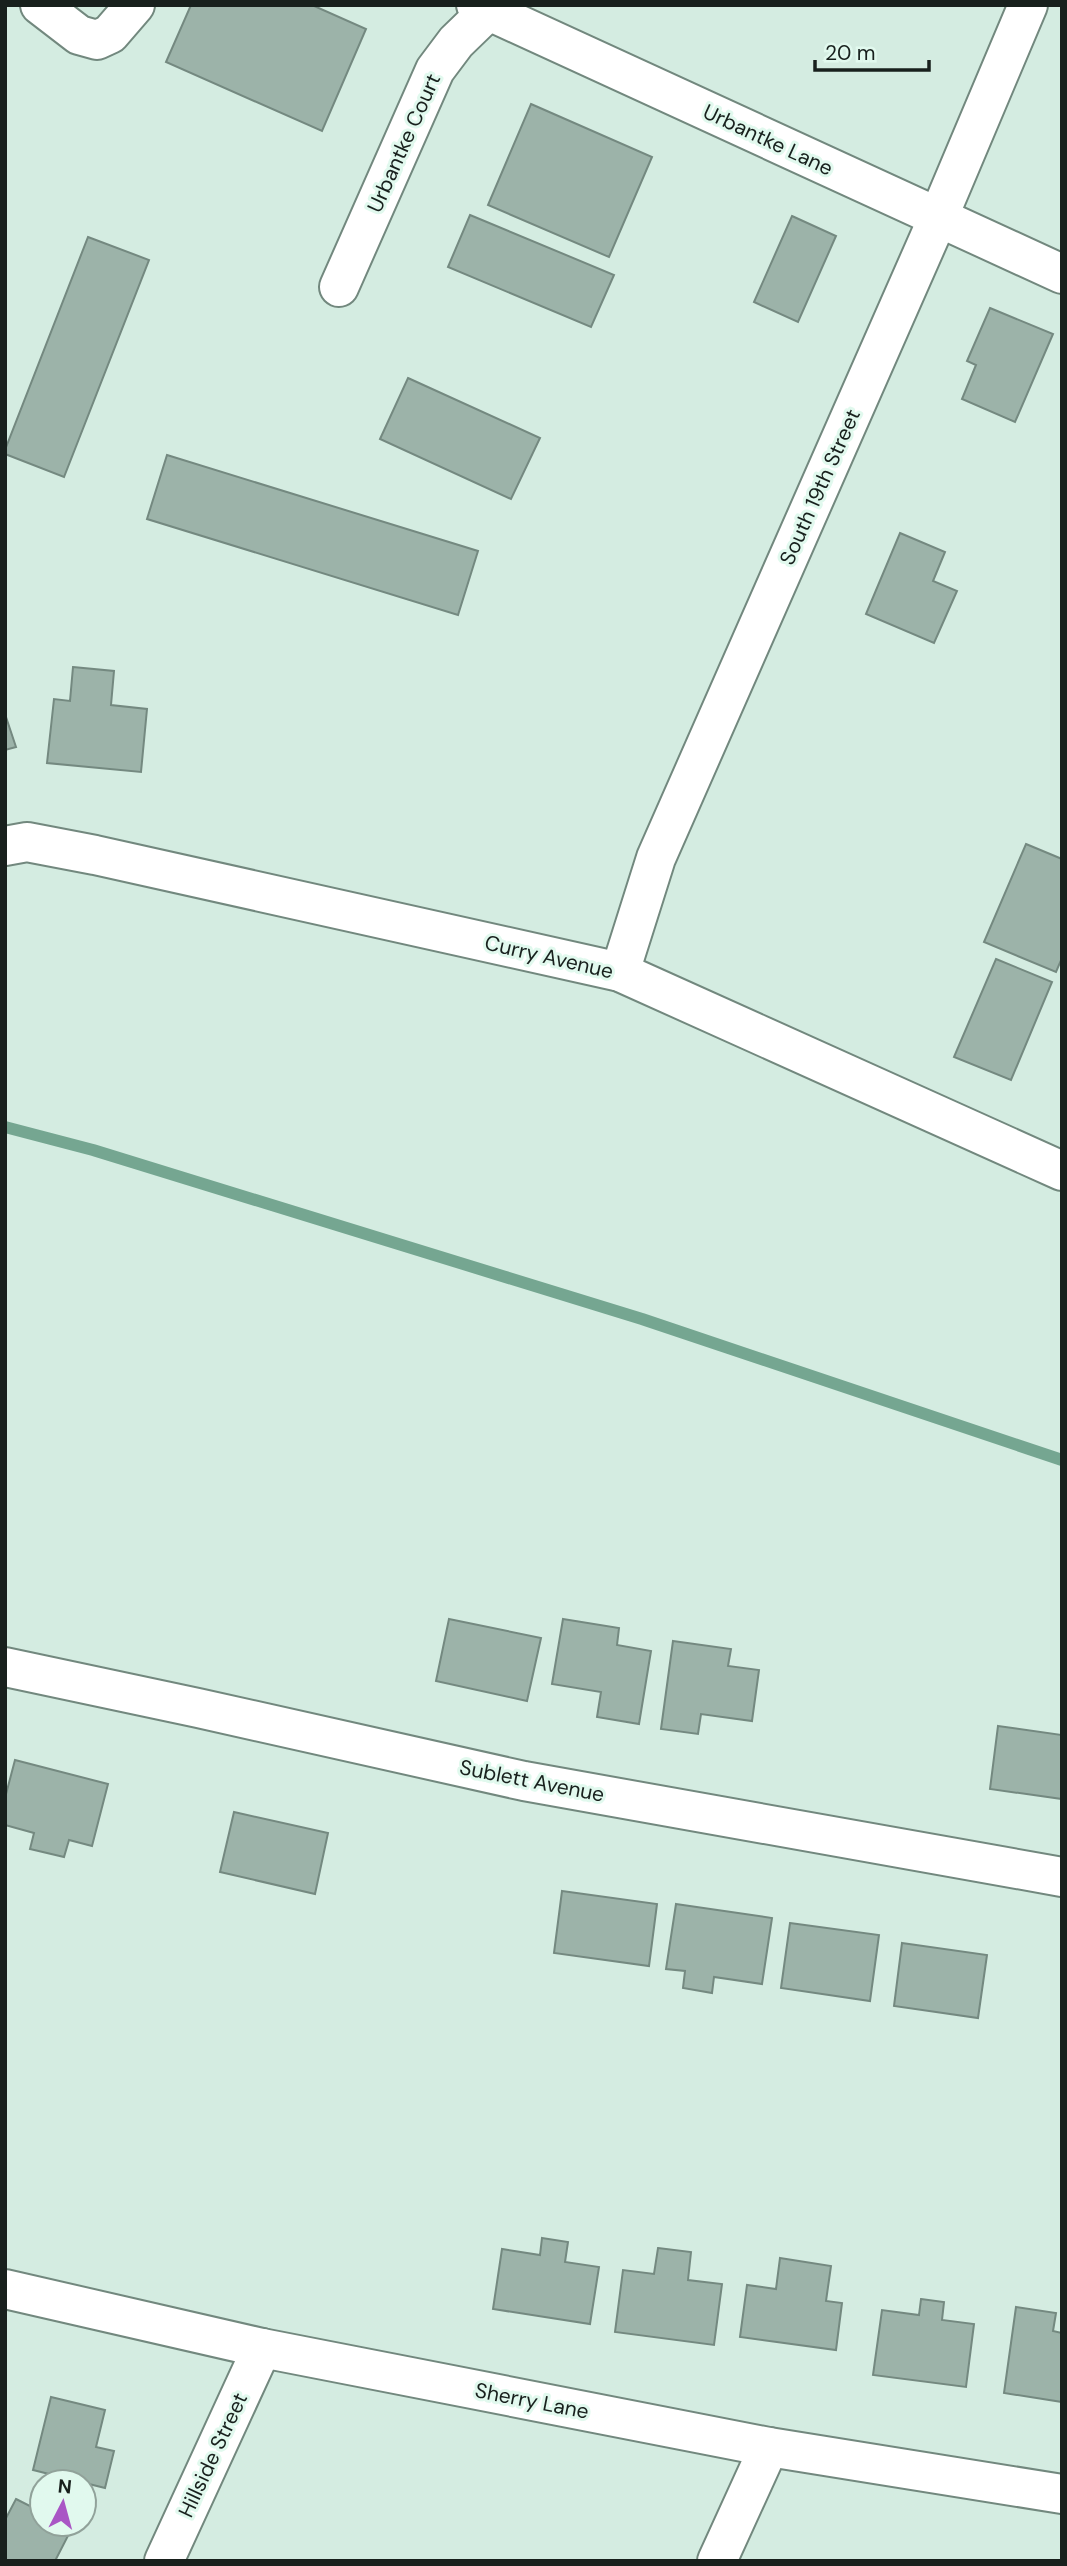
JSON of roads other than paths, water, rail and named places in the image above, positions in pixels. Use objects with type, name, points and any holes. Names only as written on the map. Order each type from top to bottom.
[{"type":"street","points":[[41,5],[79,35],[97,40],[110,34],[135,5]]},
{"type":"street","name":"South 19th Street","points":[[620,972],[656,858],[939,218],[1028,5]]},
{"type":"street","name":"Urbantke Lane","points":[[485,7],[1062,274]]},
{"type":"street","name":"Urbantke Court","points":[[339,287],[435,70],[485,7]]},
{"type":"street","name":"Curry Avenue","points":[[5,846],[27,842],[94,855],[620,972],[1062,1170]]},
{"type":"street","name":"Sublett Avenue","points":[[5,1667],[524,1781],[1062,1877]]},
{"type":"street","name":"Sherry Lane","points":[[5,2289],[262,2348],[769,2447],[1062,2494]]},
{"type":"street","name":"Hillside Street","points":[[164,2561],[262,2348]]},
{"type":"street","points":[[717,2561],[769,2447]]},
{"type":"waterway","points":[[5,1127],[93,1150],[642,1319],[1062,1460]]}]
